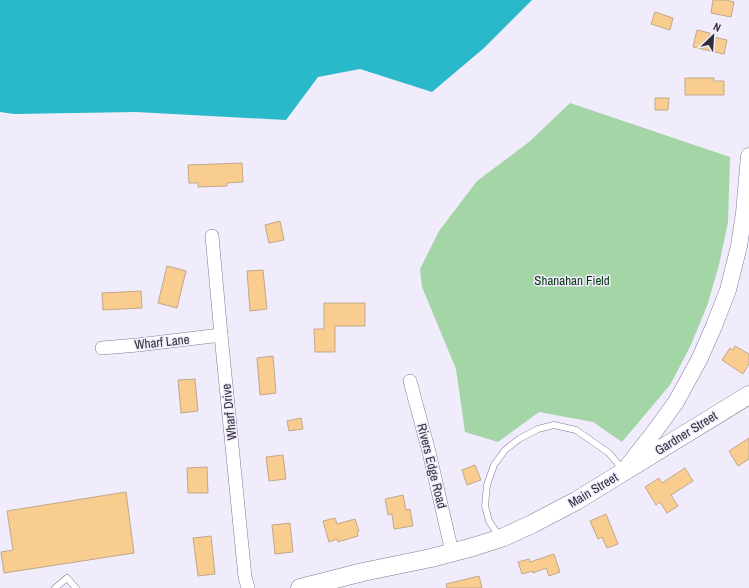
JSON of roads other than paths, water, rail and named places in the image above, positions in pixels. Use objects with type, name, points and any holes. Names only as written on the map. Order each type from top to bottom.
[{"type":"main road","name":"Gardner Street","points":[[624,472],[749,395]]},
{"type":"main road","name":"Main Street","points":[[300,588],[452,552],[500,538],[532,524],[576,501],[624,472]]},
{"type":"street","name":"Main Street","points":[[624,472],[676,402],[699,360],[714,326],[728,290],[739,246],[744,213],[749,156]]},
{"type":"street","name":"Wharf Drive","points":[[212,236],[245,577],[248,588]]},
{"type":"street","name":"Wharf Lane","points":[[102,348],[221,335]]},
{"type":"street","name":"Rivers Edge Road","points":[[410,381],[429,452],[452,552]]},
{"type":"lane","points":[[500,538],[489,521],[485,506],[487,485],[494,465],[505,450],[519,438],[538,429],[554,425],[576,430],[609,453],[624,472]]},
{"type":"lane","points":[[55,588],[67,578],[76,588]]},
{"type":"water","points":[[0,0],[532,0],[484,48],[432,92],[360,69],[318,77],[286,120],[136,112],[14,114],[0,112]]},
{"type":"park label","name":"Shanahan Field","points":[[572,280]]}]
